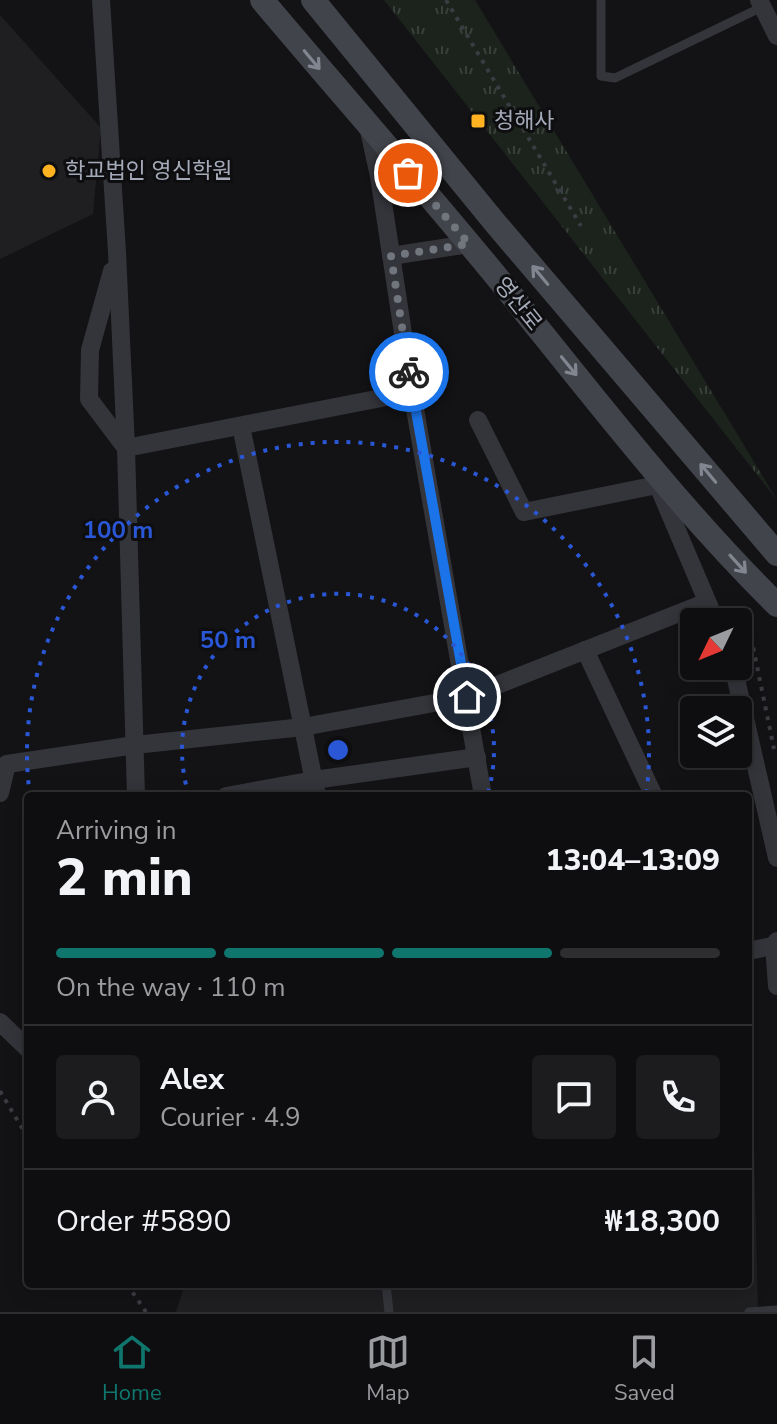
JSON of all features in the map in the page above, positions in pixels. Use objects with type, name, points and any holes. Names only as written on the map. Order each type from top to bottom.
[{"type":"street","points":[[101,0],[126,448],[136,792]]},
{"type":"street","name":"영산로","points":[[262,0],[469,244],[606,412],[777,605]]},
{"type":"street","name":"영산로","points":[[313,0],[496,224],[769,529],[777,554]]},
{"type":"street","points":[[760,4],[777,36]]},
{"type":"street","points":[[368,126],[482,792]]},
{"type":"street","points":[[391,256],[469,244]]},
{"type":"street","points":[[117,252],[90,350],[89,399],[126,448]]},
{"type":"street","points":[[126,448],[412,392]]},
{"type":"street","points":[[606,412],[652,472],[710,608]]},
{"type":"street","points":[[478,420],[524,512],[657,485]]},
{"type":"street","points":[[241,426],[315,788]]},
{"type":"street","points":[[0,793],[7,764],[135,745],[303,727],[467,697],[707,602]]},
{"type":"street","points":[[585,650],[652,792]]},
{"type":"street","points":[[736,680],[777,858]]},
{"type":"street","points":[[270,792],[315,788],[477,757]]},
{"type":"street","points":[[752,950],[776,944],[777,986]]},
{"type":"street","points":[[0,1022],[24,1045]]},
{"type":"lane","points":[[601,0],[601,76],[615,78],[760,4]]},
{"type":"lane","points":[[386,1288],[389,1312]]},
{"type":"lane","points":[[749,1312],[777,1310]]},
{"type":"path","points":[[446,0],[581,226]]},
{"type":"path","points":[[751,578],[750,632],[775,756]]},
{"type":"path","points":[[0,1091],[24,1131]]},
{"type":"path","points":[[130,1288],[146,1312]]},
{"type":"shaded area","name":"학교법인 영신학원","points":[[0,15],[101,128],[93,214],[0,259]]},
{"type":"shaded area","points":[[752,1060],[758,1312],[176,1312],[184,1288],[752,1288]]},
{"type":"green space","points":[[384,0],[475,0],[777,500]]},
{"type":"way so far","points":[[408,173],[469,244],[391,256],[409,372]]},
{"type":"place","name":"청해사","points":[[478,121]]},
{"type":"place","name":"학교법인 영신학원","points":[[49,171]]},
{"type":"route","points":[[409,372],[467,697]]}]
